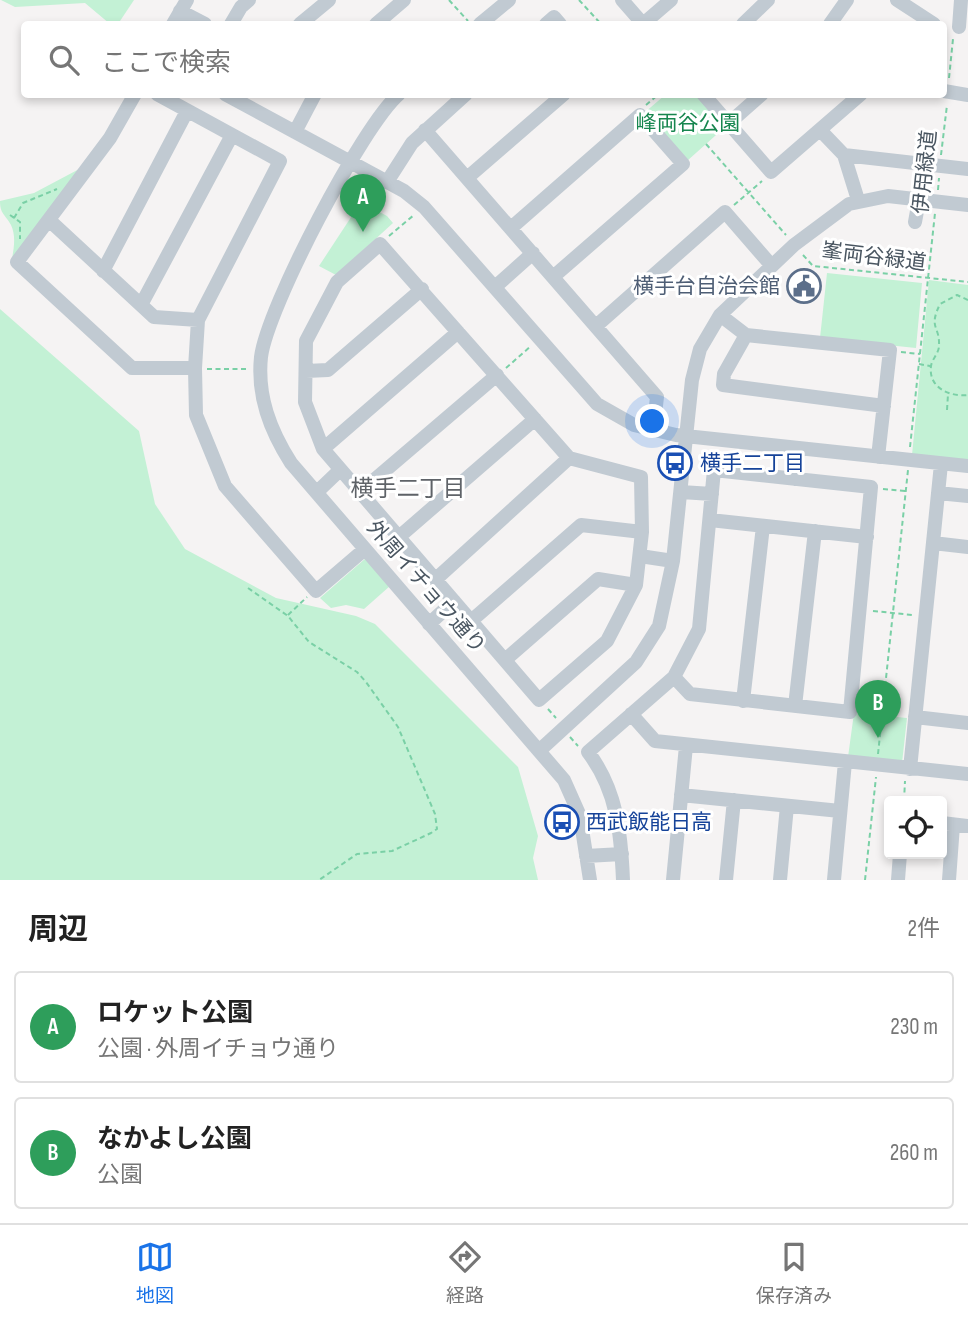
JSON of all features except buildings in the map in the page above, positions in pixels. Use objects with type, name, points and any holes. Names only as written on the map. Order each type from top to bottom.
[{"type":"street","points":[[234,21],[249,0]]},
{"type":"street","points":[[304,21],[329,0]]},
{"type":"street","points":[[380,21],[404,0]]},
{"type":"street","points":[[484,21],[509,0]]},
{"type":"street","points":[[622,0],[640,21]]},
{"type":"street","points":[[646,21],[671,0]]},
{"type":"street","points":[[746,21],[768,0]]},
{"type":"street","points":[[832,21],[847,0]]},
{"type":"street","points":[[897,0],[929,21]]},
{"type":"street","points":[[956,27],[961,0]]},
{"type":"street","points":[[183,6],[201,21]]},
{"type":"street","points":[[947,92],[968,95]]},
{"type":"street","points":[[133,98],[110,138],[17,262],[132,368],[195,368]]},
{"type":"street","points":[[164,98],[280,161],[198,320],[196,415],[225,486],[316,591],[365,549]]},
{"type":"street","points":[[232,98],[387,182],[424,207],[597,404],[634,425],[686,436],[968,466]]},
{"type":"street","points":[[295,132],[313,98]]},
{"type":"street","name":"外周イチョウ通り","points":[[395,98],[380,114],[351,163],[276,304],[265,340],[261,370],[262,399],[274,434],[291,463],[540,750],[574,797],[590,880]]},
{"type":"street","points":[[387,182],[403,156],[425,130],[461,98]]},
{"type":"street","points":[[467,178],[560,98]]},
{"type":"street","points":[[706,98],[771,172],[857,98]]},
{"type":"street","points":[[728,124],[757,98]]},
{"type":"street","points":[[103,271],[187,111]]},
{"type":"street","points":[[511,228],[640,115],[683,164],[553,277]]},
{"type":"street","points":[[425,130],[657,397],[653,431]]},
{"type":"street","points":[[821,131],[845,155],[858,200]]},
{"type":"street","points":[[141,305],[232,135]]},
{"type":"street","points":[[845,155],[968,169]]},
{"type":"street","points":[[540,750],[647,649],[666,603],[696,364],[707,335],[720,315],[794,245],[837,211],[858,200],[888,196],[968,205]]},
{"type":"street","points":[[915,222],[919,200]]},
{"type":"street","points":[[596,326],[726,212],[771,265]]},
{"type":"street","points":[[49,220],[154,317],[198,320]]},
{"type":"street","points":[[380,244],[422,289],[458,332],[502,371],[535,419],[569,458],[640,477],[642,532],[636,585],[607,641],[539,699],[323,449],[305,402],[306,341],[337,282],[380,244]]},
{"type":"street","points":[[495,288],[533,253]]},
{"type":"street","points":[[306,371],[328,370],[422,289]]},
{"type":"street","points":[[720,315],[746,335],[890,350],[878,457]]},
{"type":"street","points":[[323,449],[458,332]]},
{"type":"street","points":[[746,335],[724,374],[723,385],[884,406]]},
{"type":"street","points":[[360,492],[502,371]]},
{"type":"street","points":[[400,536],[535,419]]},
{"type":"street","points":[[795,479],[798,448]]},
{"type":"street","points":[[436,579],[569,458]]},
{"type":"street","points":[[908,768],[941,464]]},
{"type":"street","points":[[317,492],[340,470]]},
{"type":"street","points":[[623,880],[620,819],[600,768],[588,752],[674,677],[699,629],[715,470],[871,487],[862,610],[849,712],[690,694],[674,677]]},
{"type":"street","points":[[681,492],[712,494]]},
{"type":"street","points":[[938,493],[968,496]]},
{"type":"street","points":[[710,520],[867,537]]},
{"type":"street","points":[[471,621],[581,525],[642,532]]},
{"type":"street","points":[[743,701],[763,526]]},
{"type":"street","points":[[796,706],[815,531]]},
{"type":"street","points":[[933,543],[968,547]]},
{"type":"street","points":[[640,556],[673,561]]},
{"type":"street","points":[[505,660],[598,579],[636,585]]},
{"type":"street","points":[[429,624],[454,601]]},
{"type":"street","points":[[631,714],[655,741],[968,774]]},
{"type":"street","points":[[915,717],[968,723]]},
{"type":"street","points":[[673,880],[686,746]]},
{"type":"street","points":[[834,880],[845,762]]},
{"type":"street","points":[[681,794],[840,811]]},
{"type":"street","points":[[726,880],[734,800]]},
{"type":"street","points":[[780,880],[788,806]]},
{"type":"street","points":[[949,880],[954,825]]},
{"type":"street","points":[[586,856],[622,854]]},
{"type":"street","points":[[898,880],[900,859]]},
{"type":"path","points":[[449,0],[468,21]]},
{"type":"path","points":[[579,0],[598,21]]},
{"type":"path","name":"伊用緑道","points":[[947,86],[956,27]]},
{"type":"path","points":[[640,115],[655,98]]},
{"type":"path","name":"伊用緑道","points":[[865,880],[946,98]]},
{"type":"path","name":"峯両谷緑道","points":[[706,144],[813,266],[968,282]]},
{"type":"path","points":[[726,212],[771,172]]},
{"type":"path","points":[[14,218],[28,200],[68,185],[73,188]]},
{"type":"path","points":[[396,230],[417,212]]},
{"type":"path","points":[[10,215],[21,224],[19,239],[29,247]]},
{"type":"path","points":[[968,300],[957,295],[940,304],[933,321],[939,348],[931,366],[934,382],[948,393],[968,395]]},
{"type":"path","points":[[502,371],[531,346]]},
{"type":"path","points":[[890,350],[920,354]]},
{"type":"path","points":[[919,364],[931,366]]},
{"type":"path","points":[[195,368],[261,370]]},
{"type":"path","points":[[947,410],[948,393]]},
{"type":"path","points":[[871,487],[906,491]]},
{"type":"path","points":[[248,588],[288,616],[309,642],[357,672],[398,727],[435,814],[437,830],[392,851],[357,854],[319,880]]},
{"type":"path","points":[[288,616],[316,591]]},
{"type":"path","points":[[862,610],[925,617]]},
{"type":"path","points":[[539,699],[559,722]]},
{"type":"path","points":[[566,733],[588,752]]},
{"type":"path","points":[[905,796],[908,768]]},
{"type":"green space","points":[[1,0],[134,0],[120,21],[106,21],[85,3],[15,7]]},
{"type":"green space","name":"峰両谷公園","points":[[662,98],[700,98],[725,127],[687,161],[644,113]]},
{"type":"green space","points":[[83,167],[12,259],[14,233],[2,211],[0,201],[34,193]]},
{"type":"green space","points":[[361,202],[387,216],[393,223],[336,275],[319,266]]},
{"type":"green space","points":[[827,273],[922,283],[916,348],[820,338]]},
{"type":"green space","points":[[929,280],[968,285],[968,461],[912,455]]},
{"type":"green space","points":[[0,309],[139,431],[155,504],[185,549],[276,598],[356,616],[375,624],[518,767],[538,836],[533,858],[538,880],[0,880]]},
{"type":"green space","points":[[366,558],[390,586],[364,609],[346,605],[331,608],[320,598]]},
{"type":"green space","points":[[854,713],[907,718],[902,763],[848,757]]},
{"type":"place","name":"ロケット公園","points":[[363,232]]},
{"type":"place","name":"横手台自治会館","points":[[804,286]]},
{"type":"place","name":"横手二丁目","points":[[675,463]]},
{"type":"place","name":"なかよし公園","points":[[878,738]]},
{"type":"place","name":"西武飯能日高","points":[[562,822]]},
{"type":"district","name":"横手二丁目","points":[[408,489]]}]
